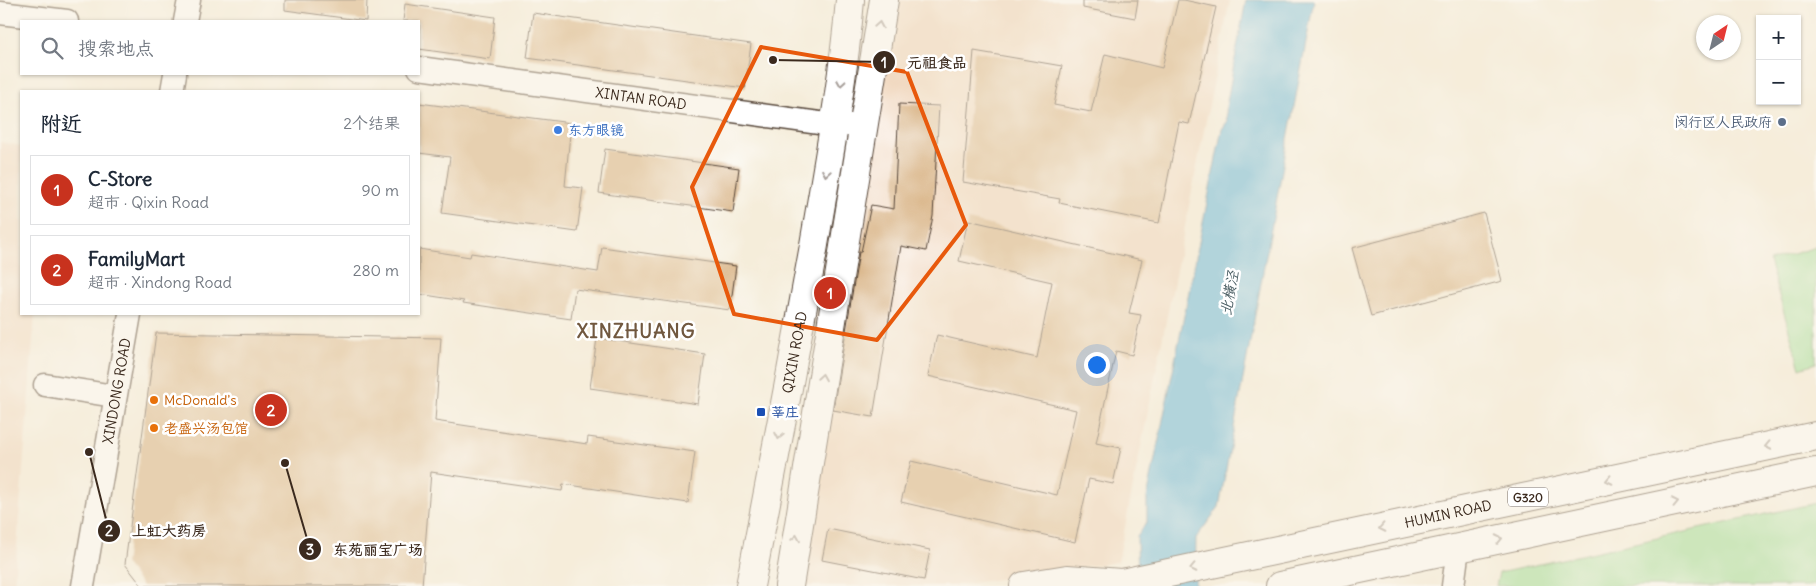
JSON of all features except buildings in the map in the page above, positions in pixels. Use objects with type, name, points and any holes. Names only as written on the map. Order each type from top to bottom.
[{"type":"main road","name":"QIXIN ROAD","points":[[750,586],[783,417],[834,125],[845,59],[850,0]]},
{"type":"main road","points":[[789,586],[862,125],[884,0]]},
{"type":"main road","name":"HUMIN ROAD","points":[[1024,586],[1067,579],[1122,583],[1816,436]]},
{"type":"main road","points":[[1280,586],[1816,472]]},
{"type":"street","points":[[185,20],[189,0]]},
{"type":"street","points":[[0,13],[59,20]]},
{"type":"street","name":"XINTAN ROAD","points":[[420,68],[834,125],[862,125]]},
{"type":"street","points":[[172,90],[175,75]]},
{"type":"street","name":"XINDONG ROAD","points":[[83,586],[114,396],[130,315]]},
{"type":"street","points":[[46,385],[114,396]]},
{"type":"street","points":[[1453,586],[1458,548]]},
{"type":"highlighted area","points":[[761,47],[907,72],[966,225],[877,340],[734,314],[692,187]]},
{"type":"shaded area","points":[[897,0],[1230,0],[1118,562],[951,586],[798,586]]},
{"type":"shaded area","points":[[0,142],[20,146],[20,315],[35,315],[14,586],[0,586]]},
{"type":"green space","points":[[1816,247],[1816,363],[1800,368],[1769,261]]},
{"type":"green space","points":[[1816,503],[1816,584],[1809,586],[1496,586],[1499,573]]},
{"type":"water","name":"北横泾","points":[[1246,0],[1314,0],[1219,507],[1196,538],[1195,586],[1138,586],[1137,536],[1147,522],[1147,498],[1222,129],[1227,122],[1226,107]]},
{"type":"place","name":"元祖食品","points":[[773,60]]},
{"type":"place","name":"闵行区人民政府","points":[[1782,122]]},
{"type":"place","name":"东方眼镜","points":[[558,130]]},
{"type":"place","name":"C-Store","points":[[830,293]]},
{"type":"place","name":"McDonald's","points":[[154,400]]},
{"type":"place","name":"FamilyMart","points":[[271,410]]},
{"type":"place","name":"莘庄","points":[[761,412]]},
{"type":"place","name":"老盛兴汤包馆","points":[[154,428]]},
{"type":"place","name":"上虹大药房","points":[[89,452]]},
{"type":"place","name":"东苑丽宝广场","points":[[285,463]]},
{"type":"district","name":"XINZHUANG","points":[[636,331]]}]
